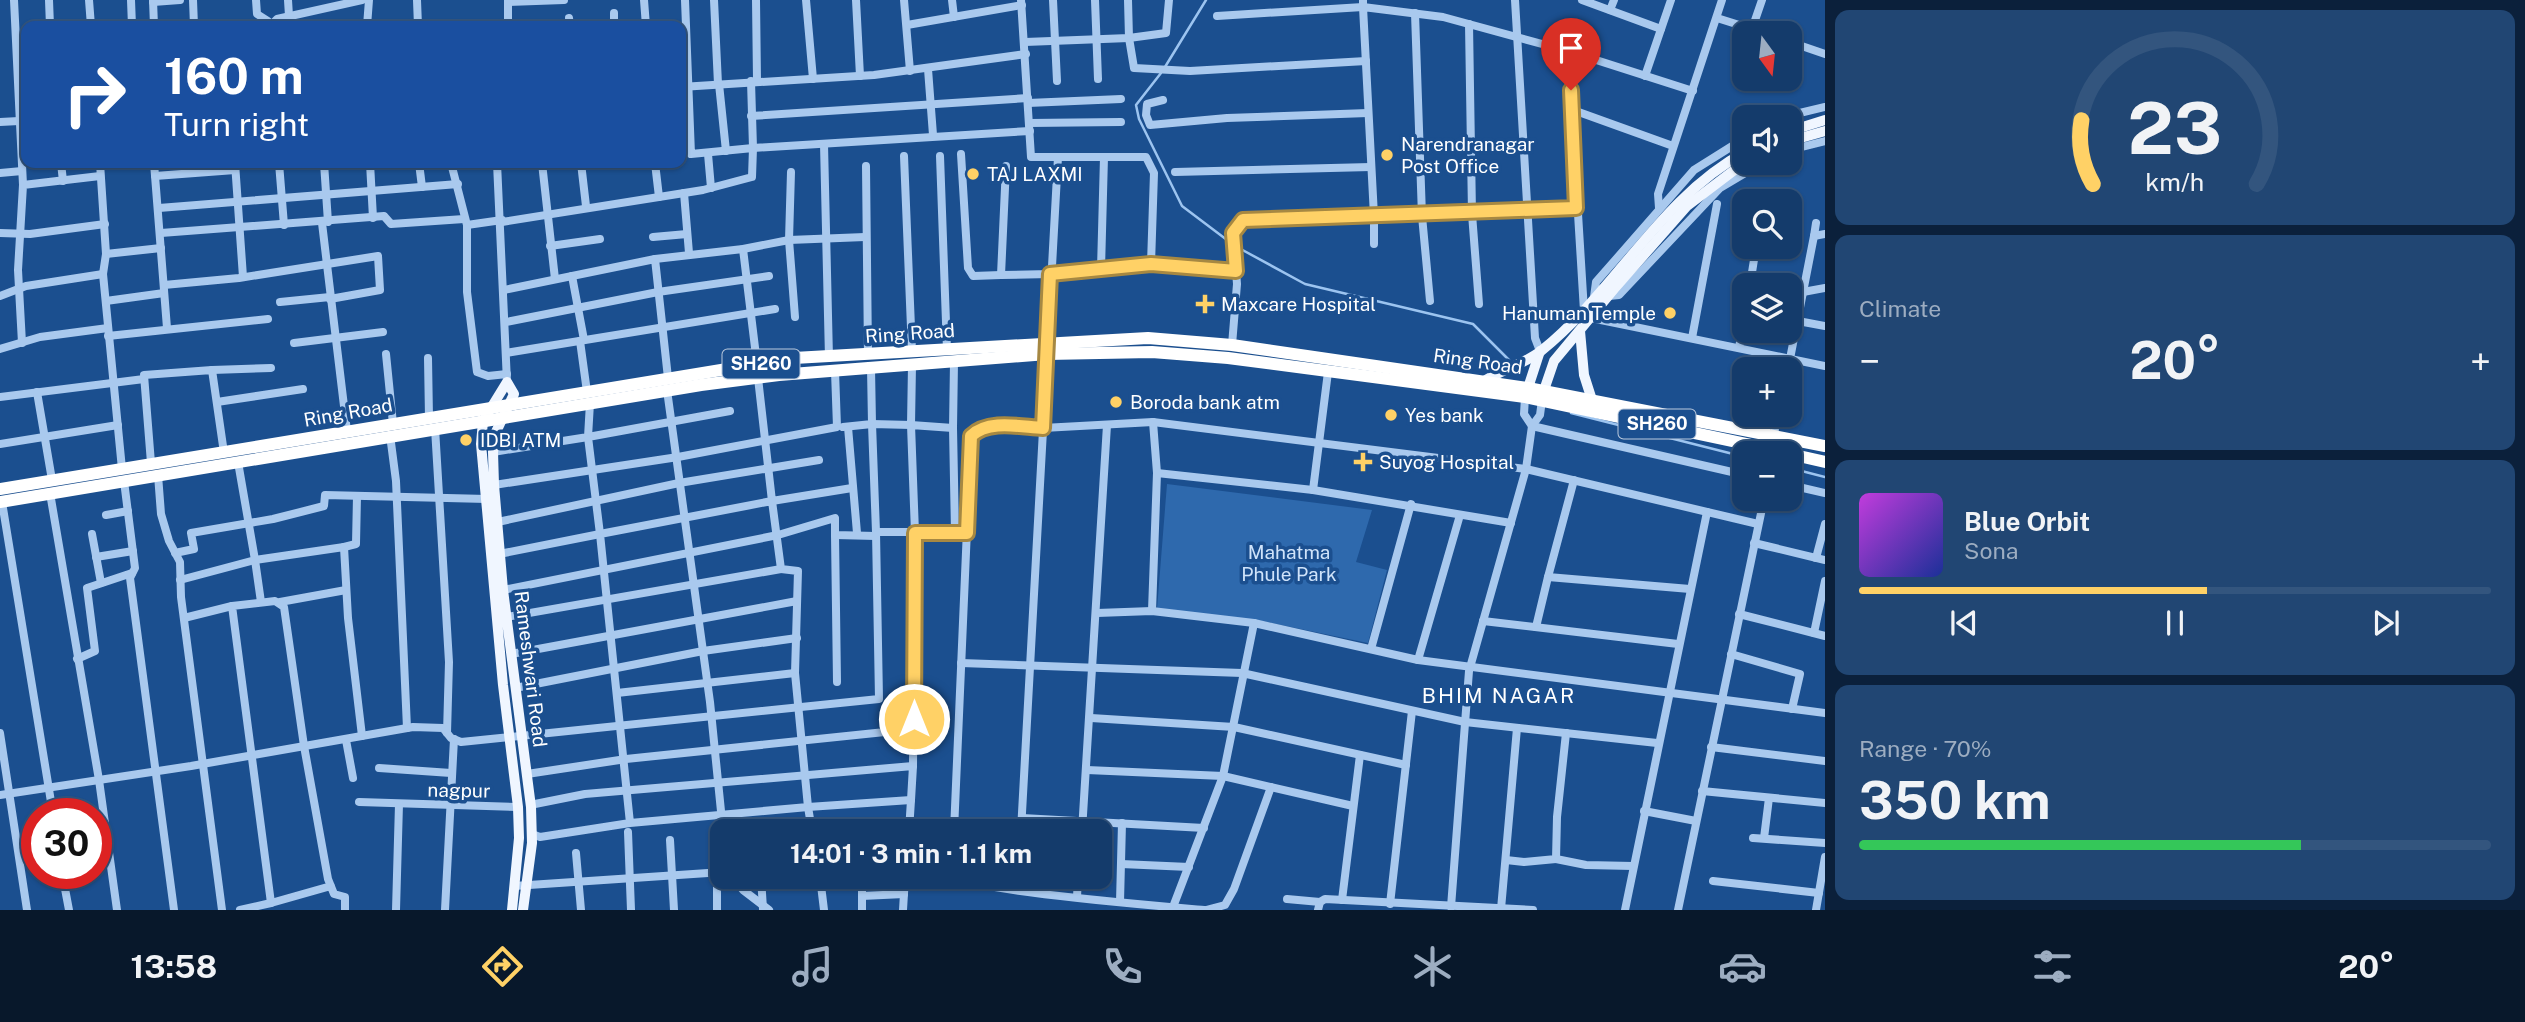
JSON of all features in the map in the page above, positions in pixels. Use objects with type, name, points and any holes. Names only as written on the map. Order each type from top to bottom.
[{"type":"highway","name":"Ring Road","points":[[1,498],[51,486],[123,475],[158,475],[238,462],[432,423],[490,407],[588,397],[668,384],[794,358],[954,362],[1047,348],[1148,338],[1232,345],[1484,381],[1737,441]]},
{"type":"highway","name":"Ring Road","points":[[912,359],[947,349],[1047,348],[1152,352],[1527,392]]},
{"type":"highway","name":"Ring Road","points":[[668,384],[835,371],[870,362]]},
{"type":"highway","name":"Ring Road","points":[[1543,396],[1592,400],[1825,446]]},
{"type":"highway","name":"Ring Road","points":[[432,423],[502,418],[588,397]]},
{"type":"highway","name":"Ring Road","points":[[123,475],[151,463],[347,431],[391,430]]},
{"type":"highway","name":"Ring Road","points":[[1802,456],[1825,462]]},
{"type":"main road","points":[[1802,127],[1825,120]]},
{"type":"main road","points":[[1802,138],[1825,131]]},
{"type":"main road","points":[[1543,396],[1554,361],[1580,331],[1594,297],[1609,291],[1689,193],[1732,162]]},
{"type":"main road","points":[[1484,381],[1540,351],[1587,314],[1687,206],[1732,172]]},
{"type":"main road","points":[[1580,331],[1584,375],[1592,400]]},
{"type":"main road","points":[[1527,392],[1540,351]]},
{"type":"main road","points":[[507,378],[514,393],[508,405]]},
{"type":"main road","points":[[507,378],[483,421],[481,444],[487,499],[494,523],[509,737],[518,807],[512,910]]},
{"type":"main road","name":"Rameshwari Road","points":[[508,405],[496,432],[493,452],[494,523],[503,590],[502,618],[511,654],[530,805],[532,834],[523,910]]},
{"type":"main road","points":[[1773,441],[1774,435]]},
{"type":"street","points":[[14,0],[21,154]]},
{"type":"street","points":[[49,0],[50,21]]},
{"type":"street","points":[[89,0],[91,21]]},
{"type":"street","points":[[131,0],[132,21]]},
{"type":"street","points":[[154,21],[153,1],[180,0]]},
{"type":"street","points":[[192,0],[194,21]]},
{"type":"street","points":[[257,0],[257,14],[268,21]]},
{"type":"street","points":[[288,0],[289,16]]},
{"type":"street","points":[[272,21],[362,0]]},
{"type":"street","points":[[367,21],[369,0]]},
{"type":"street","points":[[417,0],[418,21]]},
{"type":"street","points":[[508,21],[508,1],[564,0]]},
{"type":"street","points":[[644,0],[646,21]]},
{"type":"street","points":[[685,0],[685,21]]},
{"type":"street","points":[[714,0],[726,151]]},
{"type":"street","points":[[161,233],[325,223],[384,216],[391,224],[502,221],[684,193],[752,177],[751,116],[756,0]]},
{"type":"street","points":[[806,0],[813,79]]},
{"type":"street","points":[[856,0],[860,76]]},
{"type":"street","points":[[904,0],[910,71]]},
{"type":"street","points":[[952,0],[954,17]]},
{"type":"street","points":[[1053,0],[1057,81]]},
{"type":"street","points":[[1095,0],[1098,79]]},
{"type":"street","points":[[1128,0],[1133,66],[1171,70],[1366,61]]},
{"type":"street","points":[[1026,42],[1095,41],[1166,33],[1169,0]]},
{"type":"street","points":[[1312,0],[1312,10]]},
{"type":"street","points":[[1515,0],[1535,338],[1540,351]]},
{"type":"street","points":[[1582,0],[1661,29]]},
{"type":"street","points":[[1610,10],[1614,0]]},
{"type":"street","points":[[1645,76],[1671,0]]},
{"type":"street","points":[[1659,208],[1658,194],[1722,0]]},
{"type":"street","points":[[1755,21],[1762,0]]},
{"type":"street","points":[[907,25],[1022,3],[1031,157],[1146,158],[1154,173],[1151,264]]},
{"type":"street","points":[[1363,4],[1374,244]]},
{"type":"street","points":[[1217,16],[1363,4],[1469,24],[1568,51],[1693,91]]},
{"type":"street","points":[[614,13],[614,21]]},
{"type":"street","points":[[1415,13],[1422,216],[1430,301]]},
{"type":"street","points":[[1717,18],[1732,23]]},
{"type":"street","points":[[1469,24],[1472,214],[1479,304]]},
{"type":"street","points":[[1802,46],[1825,54]]},
{"type":"street","points":[[1568,51],[1576,208],[1587,314],[1781,357]]},
{"type":"street","points":[[686,87],[754,80],[860,76],[1027,54]]},
{"type":"street","points":[[928,69],[933,135]]},
{"type":"street","points":[[751,116],[931,104],[1121,99]]},
{"type":"street","points":[[1163,100],[1147,104],[1146,115],[1150,125],[1227,118],[1368,113]]},
{"type":"street","points":[[686,106],[691,154],[1121,122]]},
{"type":"street","points":[[1802,112],[1825,107]]},
{"type":"street","points":[[1573,110],[1673,146]]},
{"type":"street","points":[[0,122],[19,121]]},
{"type":"street","points":[[1802,147],[1825,141]]},
{"type":"street","points":[[824,144],[829,358]]},
{"type":"street","points":[[1594,297],[1596,282],[1659,208],[1694,170],[1732,146]]},
{"type":"street","points":[[708,154],[711,188]]},
{"type":"street","points":[[961,155],[968,268],[973,276],[1050,274],[1151,264],[1236,271]]},
{"type":"street","points":[[904,156],[915,533],[914,729],[910,819]]},
{"type":"street","points":[[940,156],[947,349]]},
{"type":"street","points":[[1042,819],[1022,818],[1058,157]]},
{"type":"street","points":[[1101,269],[1104,157]]},
{"type":"street","points":[[0,795],[154,772],[407,728],[443,728],[461,742],[621,723],[879,699],[865,237],[866,166]]},
{"type":"street","points":[[1000,275],[1006,166]]},
{"type":"street","points":[[1175,172],[1371,167]]},
{"type":"street","points":[[62,168],[63,181]]},
{"type":"street","points":[[100,168],[106,254],[103,274],[108,332],[135,568],[130,578],[174,910]]},
{"type":"street","points":[[154,168],[167,328]]},
{"type":"street","points":[[181,168],[182,174]]},
{"type":"street","points":[[155,176],[182,174],[204,168]]},
{"type":"street","points":[[235,168],[243,277]]},
{"type":"street","points":[[279,168],[284,225]]},
{"type":"street","points":[[324,168],[326,264],[347,431]]},
{"type":"street","points":[[370,168],[373,218]]},
{"type":"street","points":[[420,168],[422,187]]},
{"type":"street","points":[[453,168],[465,222],[467,292],[477,372],[507,378],[502,221],[497,168]]},
{"type":"street","points":[[542,168],[555,279]]},
{"type":"street","points":[[582,168],[586,206]]},
{"type":"street","points":[[656,168],[660,197]]},
{"type":"street","points":[[0,173],[22,170],[18,291],[22,343]]},
{"type":"street","points":[[791,172],[789,240],[795,317]]},
{"type":"street","points":[[1609,291],[1619,295],[1720,188],[1742,175]]},
{"type":"street","points":[[23,185],[100,176]]},
{"type":"street","points":[[159,208],[458,184]]},
{"type":"street","points":[[684,193],[689,253]]},
{"type":"street","points":[[1692,338],[1717,205]]},
{"type":"street","points":[[1232,345],[1236,271],[1233,233],[1243,220],[1422,216],[1576,208]]},
{"type":"street","points":[[1802,298],[1816,223]]},
{"type":"street","points":[[0,233],[19,234],[104,224]]},
{"type":"street","points":[[653,237],[687,234]]},
{"type":"street","points":[[1814,236],[1825,234]]},
{"type":"street","points":[[504,290],[689,253],[743,249],[789,240],[865,237]]},
{"type":"street","points":[[550,246],[600,239]]},
{"type":"street","points":[[106,254],[161,248]]},
{"type":"street","points":[[743,249],[757,364]]},
{"type":"street","points":[[106,301],[164,289],[378,256],[380,290],[280,302]]},
{"type":"street","points":[[655,258],[679,483],[703,651],[722,819]]},
{"type":"street","points":[[0,296],[26,286],[103,274]]},
{"type":"street","points":[[572,276],[588,397],[588,437],[593,468],[594,502],[605,570],[610,635],[626,760],[631,910]]},
{"type":"street","points":[[506,322],[658,292],[769,276]]},
{"type":"street","points":[[1803,292],[1825,288]]},
{"type":"street","points":[[506,353],[775,309]]},
{"type":"street","points":[[0,349],[40,337],[268,319]]},
{"type":"street","points":[[1802,322],[1825,326]]},
{"type":"street","points":[[294,343],[383,332]]},
{"type":"street","points":[[1739,348],[1740,343]]},
{"type":"street","points":[[386,354],[397,497],[407,728]]},
{"type":"street","points":[[428,358],[449,662],[452,773],[445,910]]},
{"type":"street","points":[[1802,361],[1825,366]]},
{"type":"street","points":[[954,362],[954,532]]},
{"type":"street","points":[[151,463],[144,375],[271,368]]},
{"type":"street","points":[[212,370],[224,453]]},
{"type":"street","points":[[835,371],[837,427]]},
{"type":"street","points":[[1313,490],[1328,372]]},
{"type":"street","points":[[758,378],[782,569]]},
{"type":"street","points":[[0,397],[144,379]]},
{"type":"street","points":[[217,402],[303,388]]},
{"type":"street","points":[[37,392],[117,910]]},
{"type":"street","points":[[1527,392],[1524,414],[1532,426],[1732,472]]},
{"type":"street","points":[[1451,907],[1470,667],[1526,469],[1532,426],[1540,415],[1543,396]]},
{"type":"street","points":[[493,452],[730,411]]},
{"type":"street","points":[[1152,611],[1157,473],[1153,422]]},
{"type":"street","points":[[954,819],[971,436],[991,426],[1043,428],[1153,422],[1526,469],[1758,524]]},
{"type":"street","points":[[494,485],[678,457],[837,427],[872,424],[953,428]]},
{"type":"street","points":[[0,444],[118,425]]},
{"type":"street","points":[[1083,819],[1107,425]]},
{"type":"street","points":[[848,427],[857,533]]},
{"type":"street","points":[[1774,435],[1775,427]]},
{"type":"street","points":[[494,523],[679,483],[819,460]]},
{"type":"street","points":[[238,462],[261,602]]},
{"type":"street","points":[[1157,473],[1313,490],[1411,504],[1511,523]]},
{"type":"street","points":[[158,475],[162,514],[180,562],[184,618],[222,910]]},
{"type":"street","points":[[1536,627],[1574,480]]},
{"type":"street","points":[[499,554],[684,517],[852,488]]},
{"type":"street","points":[[1802,488],[1825,493]]},
{"type":"street","points":[[175,553],[194,549],[191,533],[324,506],[326,495],[487,499]]},
{"type":"street","points":[[180,580],[255,560],[356,544],[358,496]]},
{"type":"street","points":[[1,498],[51,798]]},
{"type":"street","points":[[1371,649],[1411,504]]},
{"type":"street","points":[[106,516],[128,511]]},
{"type":"street","points":[[1678,910],[1761,511]]},
{"type":"street","points":[[1625,910],[1657,743],[1707,512]]},
{"type":"street","points":[[1418,660],[1460,515]]},
{"type":"street","points":[[503,590],[778,535],[835,518],[837,682]]},
{"type":"street","points":[[1754,543],[1821,559],[1825,524]]},
{"type":"street","points":[[835,535],[967,533]]},
{"type":"street","points":[[92,534],[101,583]]},
{"type":"street","points":[[344,547],[362,736]]},
{"type":"street","points":[[96,557],[133,551]]},
{"type":"street","points":[[502,618],[782,569],[798,571],[795,673],[810,819]]},
{"type":"street","points":[[77,659],[95,651],[87,588],[132,573]]},
{"type":"street","points":[[1548,577],[1690,589]]},
{"type":"street","points":[[1814,633],[1825,580]]},
{"type":"street","points":[[184,618],[232,606],[280,602],[346,590]]},
{"type":"street","points":[[511,654],[797,601]]},
{"type":"street","points":[[280,602],[284,607],[304,746],[331,886],[334,894],[345,897],[345,910]]},
{"type":"street","points":[[232,606],[271,903]]},
{"type":"street","points":[[1097,613],[1152,611],[1254,623],[1418,660],[1825,713]]},
{"type":"street","points":[[1739,614],[1825,636]]},
{"type":"street","points":[[1483,621],[1678,644]]},
{"type":"street","points":[[1173,907],[1223,776],[1254,623]]},
{"type":"street","points":[[515,688],[703,651],[797,638]]},
{"type":"street","points":[[1731,654],[1800,674],[1792,709]]},
{"type":"street","points":[[961,663],[1242,673],[1465,722],[1657,743]]},
{"type":"street","points":[[617,693],[795,673]]},
{"type":"street","points":[[1390,904],[1412,711]]},
{"type":"street","points":[[1091,718],[1234,727],[1406,765]]},
{"type":"street","points":[[1501,909],[1517,727]]},
{"type":"street","points":[[527,774],[626,760],[914,729]]},
{"type":"street","points":[[0,733],[11,793],[26,910]]},
{"type":"street","points":[[1556,859],[1557,817],[1566,733]]},
{"type":"street","points":[[346,740],[353,778]]},
{"type":"street","points":[[1711,747],[1825,761]]},
{"type":"street","points":[[1342,900],[1360,755]]},
{"type":"street","points":[[530,805],[585,794],[627,793],[913,766]]},
{"type":"street","points":[[379,768],[452,773]]},
{"type":"street","points":[[1087,770],[1223,776],[1353,807]]},
{"type":"street","points":[[1009,889],[1205,910],[1225,905],[1234,889],[1271,787]]},
{"type":"street","points":[[1702,791],[1825,803]]},
{"type":"street","points":[[1764,838],[1769,798]]},
{"type":"street","points":[[532,834],[540,837],[629,828],[722,814],[911,800]]},
{"type":"street","name":"nagpur","points":[[359,802],[518,807]]},
{"type":"street","name":"nagpur","points":[[396,910],[399,804]]},
{"type":"street","points":[[1644,811],[1696,821]]},
{"type":"street","points":[[1112,822],[1204,828]]},
{"type":"street","points":[[1120,902],[1122,823]]},
{"type":"street","points":[[1753,838],[1825,843]]},
{"type":"street","points":[[670,840],[674,910]]},
{"type":"street","points":[[576,853],[581,910]]},
{"type":"street","points":[[1816,910],[1825,857]]},
{"type":"street","points":[[1506,860],[1524,862],[1556,859],[1586,865],[1633,866]]},
{"type":"street","points":[[1121,863],[1189,867]]},
{"type":"street","points":[[514,886],[710,873]]},
{"type":"street","points":[[1713,881],[1819,893]]},
{"type":"street","points":[[237,910],[331,886]]},
{"type":"street","points":[[65,889],[69,910]]},
{"type":"street","points":[[717,910],[719,889]]},
{"type":"street","points":[[744,889],[765,909]]},
{"type":"street","points":[[762,889],[765,909]]},
{"type":"street","points":[[821,889],[824,910]]},
{"type":"street","points":[[862,889],[862,910]]},
{"type":"street","points":[[903,910],[904,889]]},
{"type":"street","points":[[1077,889],[1077,897]]},
{"type":"street","points":[[862,896],[904,894]]},
{"type":"street","points":[[1287,899],[1319,906],[1342,900],[1533,910]]},
{"type":"green space","name":"Mahatma Phule Park","points":[[1167,484],[1372,510],[1356,562],[1387,570],[1368,643],[1257,620],[1157,609]]},
{"type":"waterway","points":[[1165,67],[1206,0]]},
{"type":"waterway","points":[[1161,73],[1136,105],[1139,119],[1182,206],[1231,243]]},
{"type":"waterway","points":[[1237,247],[1305,284],[1473,324],[1509,360]]},
{"type":"waterway","points":[[1571,413],[1732,454]]},
{"type":"waterway","points":[[1802,471],[1825,477]]},
{"type":"place","name":"Narendranagar Post Office","points":[[1387,155]]},
{"type":"place","name":"TAJ LAXMI","points":[[973,174]]},
{"type":"place","name":"Maxcare Hospital","points":[[1205,304]]},
{"type":"place","name":"Hanuman Temple","points":[[1670,313]]},
{"type":"place","name":"Boroda bank atm","points":[[1116,402]]},
{"type":"place","name":"Yes bank","points":[[1391,415]]},
{"type":"place","name":"IDBI ATM","points":[[466,440]]},
{"type":"place","name":"Suyog Hospital","points":[[1363,462]]},
{"type":"district","name":"BHIM NAGAR","points":[[1499,696]]},
{"type":"route","points":[[914,719],[915,533],[967,533],[971,436],[977,430],[991,426],[1043,428],[1050,274],[1151,264],[1236,271],[1233,233],[1243,220],[1447,215],[1576,208],[1571,90]]}]
